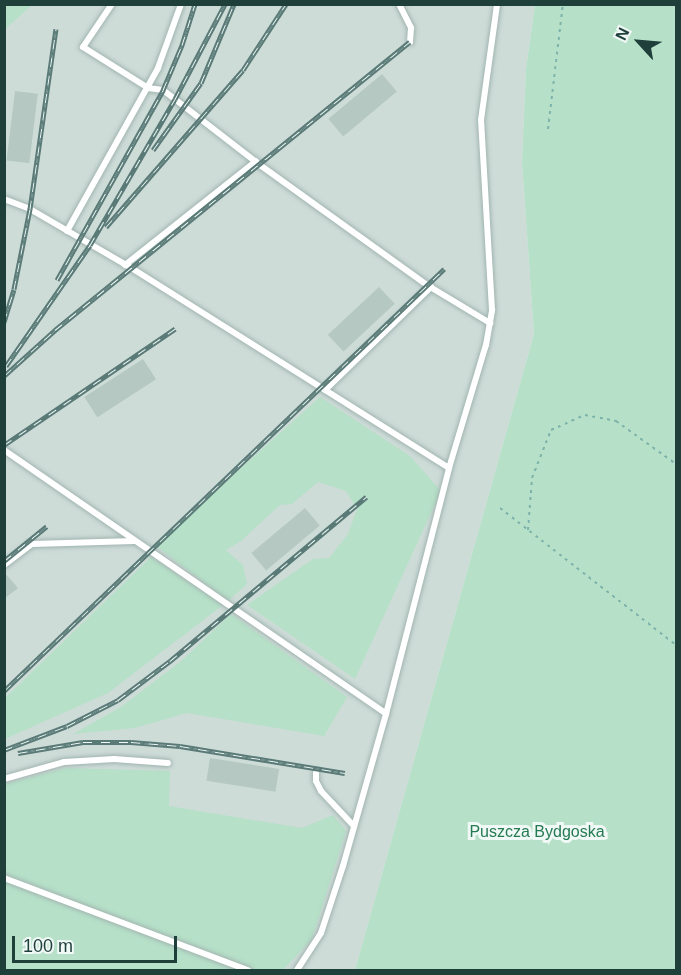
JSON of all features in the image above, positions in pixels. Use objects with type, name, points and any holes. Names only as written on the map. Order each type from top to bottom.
[{"type":"lane","points":[[112,4],[83,47],[148,88],[163,90],[256,161],[431,287],[490,323]]},
{"type":"lane","points":[[67,231],[158,69],[181,4]]},
{"type":"lane","points":[[399,4],[411,28],[410,42]]},
{"type":"lane","points":[[297,970],[321,933],[354,826],[386,714],[449,468],[486,345],[492,310],[481,120],[497,4]]},
{"type":"lane","points":[[125,265],[256,161]]},
{"type":"lane","points":[[4,199],[30,209],[125,265],[449,468]]},
{"type":"lane","points":[[325,390],[431,287]]},
{"type":"lane","points":[[4,450],[386,714]]},
{"type":"lane","points":[[4,565],[32,544],[135,541]]},
{"type":"lane","points":[[4,779],[64,762],[114,759],[168,763]]},
{"type":"lane","points":[[316,773],[316,781],[321,791],[354,826]]},
{"type":"lane","points":[[4,878],[248,970]]},
{"type":"path","points":[[548,129],[563,4]]},
{"type":"path","points":[[528,530],[532,478],[551,430],[585,415],[616,421],[676,464]]},
{"type":"path","points":[[501,508],[676,645]]},
{"type":"shaded area","points":[[5,5],[535,5],[526,69],[522,162],[534,334],[355,970],[191,970],[5,931]]},
{"type":"green space","points":[[5,4],[32,4],[32,5],[5,29]]},
{"type":"green space","name":"Puszcza Bydgoska","points":[[535,5],[676,5],[676,970],[355,970],[534,334],[522,162],[526,69]]},
{"type":"green space","points":[[320,397],[410,456],[441,491],[355,679],[247,605],[313,559],[329,558],[348,534],[357,509],[346,491],[318,482],[292,504],[280,505],[241,541],[226,550],[243,565],[247,584],[228,601],[155,545]]},
{"type":"green space","points":[[151,557],[223,605],[108,693],[5,739],[5,698]]},
{"type":"green space","points":[[231,614],[347,697],[324,736],[187,713],[135,728],[73,734],[121,707],[180,662]]},
{"type":"green space","points":[[66,768],[170,771],[169,806],[302,828],[333,815],[346,831],[312,939],[283,970],[5,970],[5,784]]},
{"type":"building","points":[[382,74],[397,92],[343,137],[328,119]]},
{"type":"building","points":[[15,91],[38,94],[29,163],[6,160]]},
{"type":"building","points":[[379,287],[395,304],[343,352],[328,335]]},
{"type":"building","points":[[143,359],[156,379],[97,417],[84,397]]},
{"type":"building","points":[[305,508],[320,526],[266,571],[251,553]]},
{"type":"building","points":[[4,572],[18,588],[4,599]]},
{"type":"building","points":[[210,758],[279,769],[276,792],[206,781]]},
{"type":"railway","points":[[57,280],[163,90],[182,45],[195,4]]},
{"type":"railway","points":[[6,366],[90,245],[175,99],[225,4]]},
{"type":"railway","points":[[153,150],[201,83],[234,4]]},
{"type":"railway","points":[[106,227],[243,70],[286,4]]},
{"type":"railway","points":[[4,322],[14,289],[30,209],[56,29]]},
{"type":"railway","points":[[4,376],[55,330],[410,42]]},
{"type":"railway","points":[[4,691],[444,269]]},
{"type":"railway","points":[[4,445],[175,329]]},
{"type":"railway","points":[[4,750],[67,726],[118,700],[170,661],[366,497]]},
{"type":"railway","points":[[4,561],[47,526]]},
{"type":"railway","points":[[18,753],[83,742],[131,742],[180,746],[345,773]]}]
